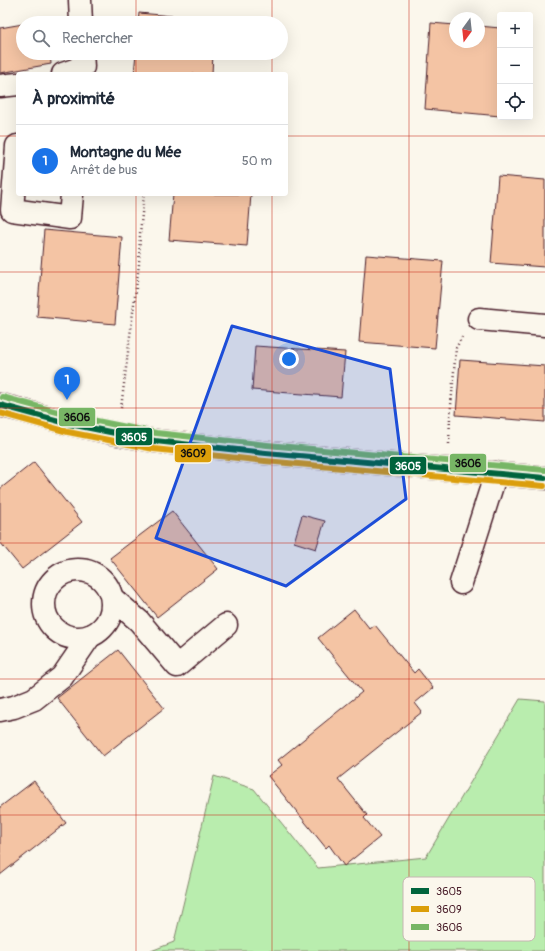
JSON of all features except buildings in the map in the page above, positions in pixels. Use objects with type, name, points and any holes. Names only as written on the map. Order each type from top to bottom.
[{"type":"street","points":[[80,0],[81,16]]},
{"type":"street","points":[[0,86],[16,84]]},
{"type":"street","points":[[16,159],[12,210],[70,218],[72,196]]},
{"type":"street","points":[[480,319],[545,325]]},
{"type":"street","points":[[0,405],[70,424],[155,441],[266,453],[545,478]]},
{"type":"street","points":[[462,583],[496,473]]},
{"type":"street","points":[[79,570],[90,572],[100,578],[108,587],[112,598],[112,610],[108,621],[100,630],[90,636],[78,638],[66,636],[56,630],[48,620],[44,609],[44,597],[49,586],[57,577],[67,571],[79,570]]},
{"type":"street","points":[[112,598],[139,621],[176,666],[226,625]]},
{"type":"street","points":[[0,710],[14,707],[34,699],[62,677],[90,636]]},
{"type":"path","points":[[118,434],[139,264],[144,196]]},
{"type":"path","points":[[449,444],[456,348],[468,325],[480,319]]},
{"type":"highlighted area","points":[[232,326],[390,369],[406,499],[286,586],[156,538]]},
{"type":"green space","points":[[520,699],[545,701],[545,951],[151,951],[174,942],[214,776],[254,789],[318,868],[426,857]]},
{"type":"transit line","name":"3606","points":[[2,397],[72,416],[156,433],[267,445],[545,470]]},
{"type":"transit line","name":"3605","points":[[0,405],[70,424],[155,441],[266,453],[545,478]]},
{"type":"transit line","name":"3609","points":[[0,413],[68,432],[154,449],[265,461],[544,486]]},
{"type":"place","name":"Montagne du Mée","points":[[67,400]]}]
